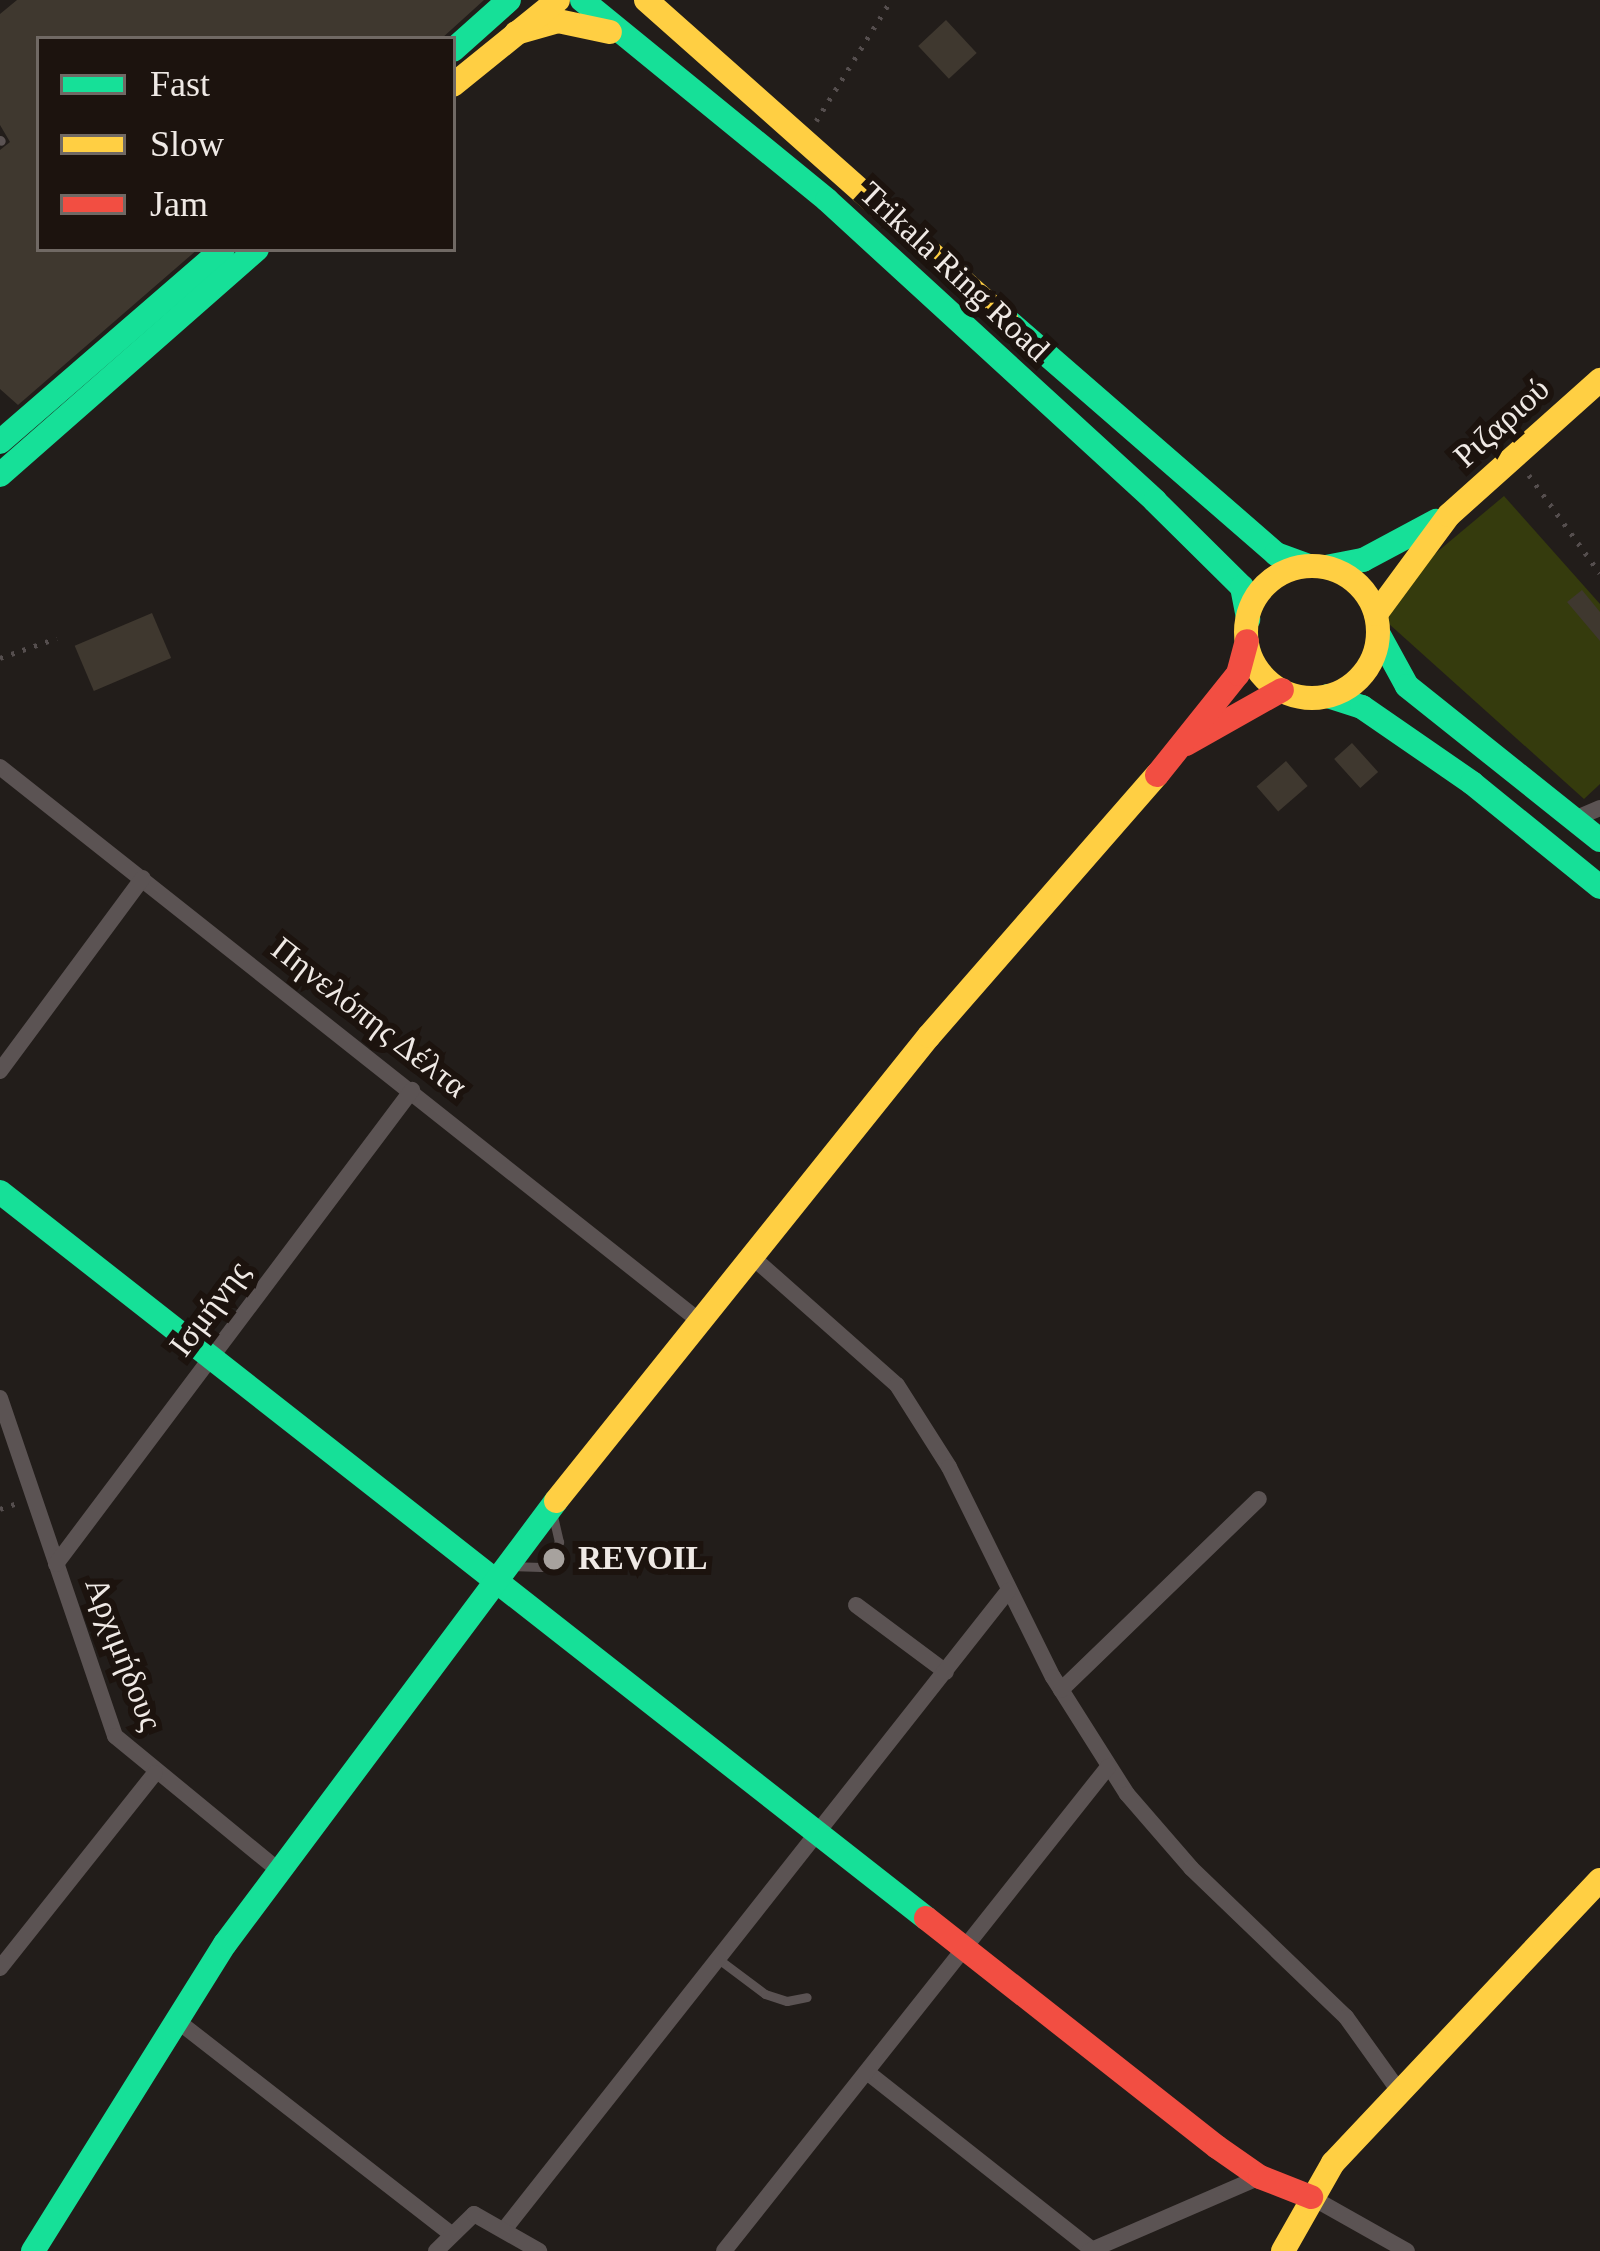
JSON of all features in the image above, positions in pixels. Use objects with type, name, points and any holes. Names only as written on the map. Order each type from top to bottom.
[{"type":"street","points":[[456,83],[558,0]]},
{"type":"street","name":"Trikala Ring Road","points":[[582,0],[827,200],[1155,501],[1242,587],[1248,630]]},
{"type":"street","points":[[646,0],[1261,542],[1358,584],[1407,686],[1600,840]]},
{"type":"street","points":[[456,47],[507,1]]},
{"type":"street","points":[[516,33],[558,21],[621,35]]},
{"type":"street","points":[[0,442],[220,252]]},
{"type":"street","points":[[0,475],[253,252]]},
{"type":"street","name":"Ριζαριού","points":[[1317,567],[1363,560],[1449,514],[1600,380]]},
{"type":"street","name":"Ριζαριού","points":[[1377,623],[1449,514]]},
{"type":"street","points":[[33,2251],[175,2019],[278,1870],[499,1571],[750,1255],[1184,745],[1238,674],[1248,630],[1274,578],[1317,567]]},
{"type":"street","points":[[1328,696],[1369,666],[1377,623]]},
{"type":"street","points":[[1248,630],[1261,674],[1282,690],[1328,696],[1361,707],[1472,783],[1600,887]]},
{"type":"street","points":[[1184,745],[1282,690]]},
{"type":"street","name":"Πηνελόπης Δέλτα","points":[[0,767],[698,1319]]},
{"type":"street","points":[[1574,819],[1600,808]]},
{"type":"street","points":[[0,1071],[143,878]]},
{"type":"street","name":"Ισμήνης","points":[[56,1564],[412,1090]]},
{"type":"street","points":[[0,1192],[499,1571],[817,1832],[1260,2177],[1311,2197],[1407,2251]]},
{"type":"street","points":[[750,1255],[898,1385],[949,1467],[1008,1592],[1108,1767],[1191,1868],[1346,2017],[1399,2091]]},
{"type":"street","name":"Αρχιμήδους","points":[[0,1398],[115,1736],[154,1773],[278,1870]]},
{"type":"street","points":[[1060,1690],[1258,1498]]},
{"type":"street","points":[[507,2227],[1008,1592]]},
{"type":"street","points":[[856,1605],[946,1672]]},
{"type":"street","points":[[724,2251],[1108,1767]]},
{"type":"street","points":[[0,1968],[154,1773]]},
{"type":"street","points":[[1283,2251],[1311,2197],[1399,2091],[1600,1880]]},
{"type":"street","points":[[175,2019],[450,2234]]},
{"type":"street","points":[[866,2072],[1090,2250],[1260,2177]]},
{"type":"street","points":[[436,2251],[474,2214],[507,2227],[539,2251]]},
{"type":"lane","points":[[717,1958],[765,1994],[787,2002],[806,1996]]},
{"type":"path","points":[[801,139],[847,82],[891,0]]},
{"type":"path","points":[[1515,456],[1600,573]]},
{"type":"path","points":[[0,658],[57,638]]},
{"type":"green space","points":[[1504,496],[1600,604],[1600,784],[1584,799],[1388,623],[1394,588]]},
{"type":"building","points":[[17,0],[484,0],[444,36],[36,36],[36,252],[195,252],[18,405],[0,389],[0,150],[10,142],[0,125],[0,14]]},
{"type":"building","points":[[946,20],[977,53],[949,79],[918,46]]},
{"type":"building","points":[[1582,590],[1600,612],[1600,641],[1567,602]]},
{"type":"building","points":[[152,613],[171,658],[94,691],[75,646]]},
{"type":"building","points":[[1352,743],[1378,772],[1360,788],[1334,759]]},
{"type":"building","points":[[1286,761],[1308,786],[1278,811],[1257,787]]},
{"type":"traffic: fast","points":[[456,47],[509,0]]},
{"type":"traffic: fast","points":[[582,0],[827,200],[1155,501],[1242,587],[1248,619]]},
{"type":"traffic: fast","points":[[0,442],[220,252]]},
{"type":"traffic: fast","points":[[0,475],[254,252]]},
{"type":"traffic: fast","points":[[1007,320],[1276,554],[1309,566]]},
{"type":"traffic: fast","points":[[1326,567],[1363,560],[1436,521]]},
{"type":"traffic: fast","points":[[1378,633],[1407,686],[1600,840]]},
{"type":"traffic: fast","points":[[1328,696],[1362,707],[1472,783],[1600,887]]},
{"type":"traffic: fast","points":[[0,1192],[926,1918]]},
{"type":"traffic: fast","points":[[33,2251],[225,1944],[556,1501]]},
{"type":"traffic: slow","points":[[456,83],[558,0]]},
{"type":"traffic: slow","points":[[646,0],[1007,320]]},
{"type":"traffic: slow","points":[[516,33],[558,21],[610,32]]},
{"type":"traffic: slow","points":[[1376,614],[1449,515],[1600,380]]},
{"type":"traffic: slow","points":[[1312,566],[1337,571],[1358,586],[1373,607],[1378,632],[1373,657],[1358,678],[1337,693],[1312,698],[1287,693],[1266,678],[1251,657],[1246,632],[1251,607],[1266,586],[1287,571],[1312,566]]},
{"type":"traffic: slow","points":[[556,1501],[929,1036],[1157,775]]},
{"type":"traffic: slow","points":[[1283,2251],[1333,2163],[1600,1880]]},
{"type":"traffic: jam","points":[[1157,775],[1238,674],[1247,641]]},
{"type":"traffic: jam","points":[[1186,744],[1282,690]]},
{"type":"traffic: jam","points":[[926,1918],[1217,2147],[1260,2177],[1311,2197]]},
{"type":"place","name":"REVOIL","points":[[554,1559]]}]
